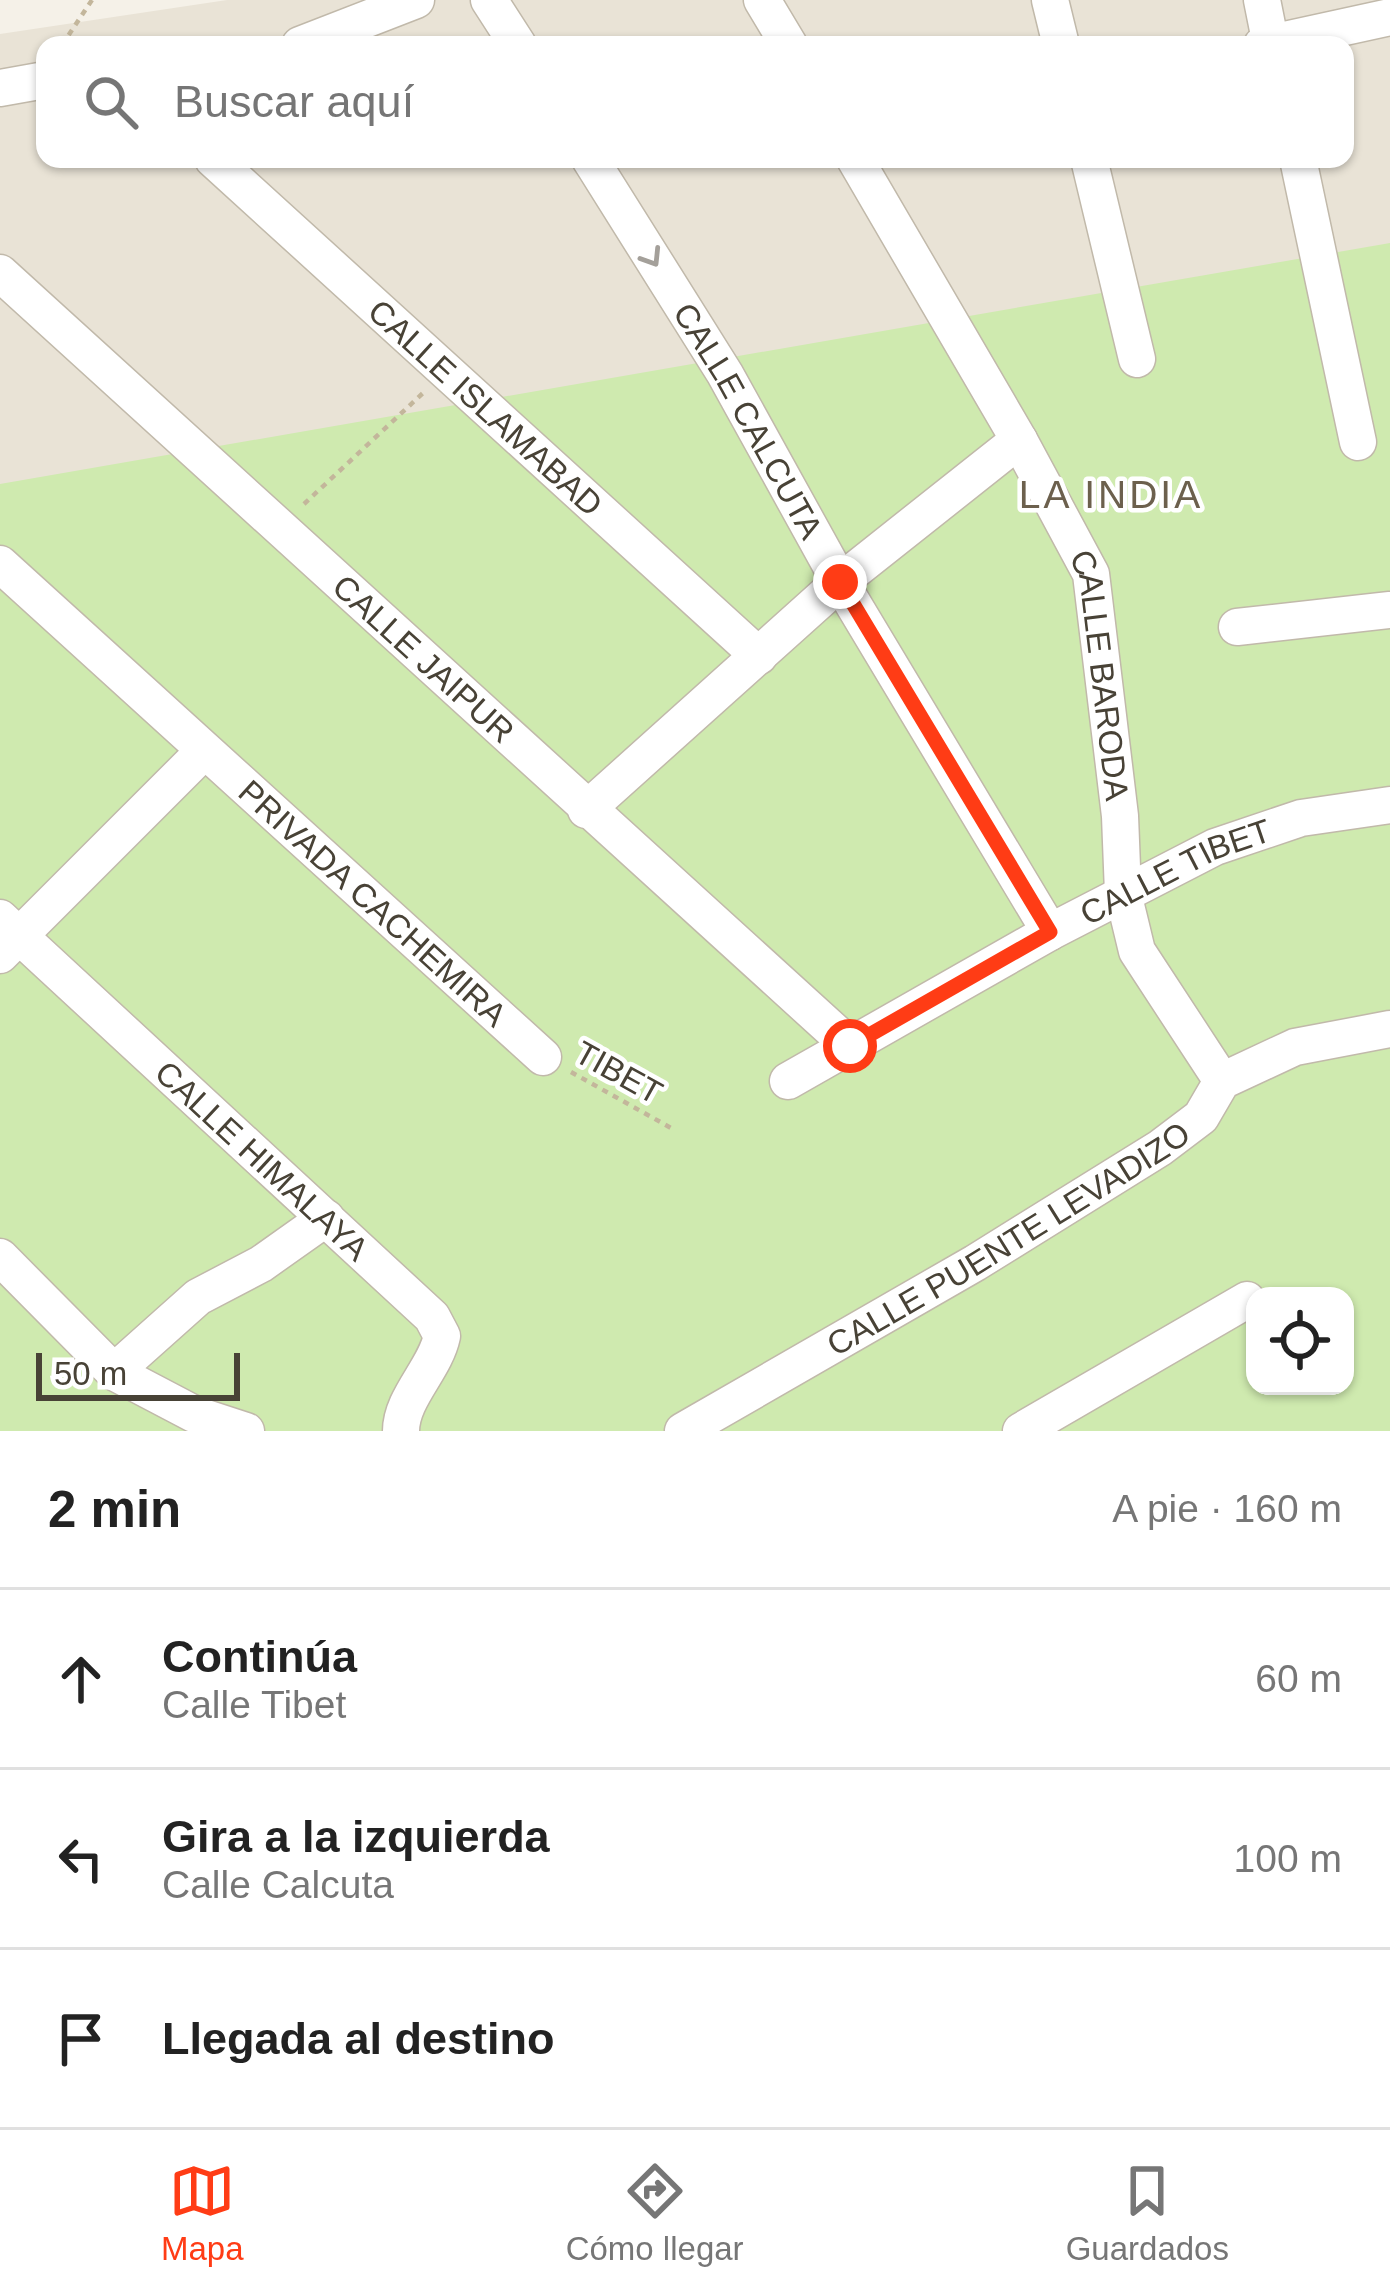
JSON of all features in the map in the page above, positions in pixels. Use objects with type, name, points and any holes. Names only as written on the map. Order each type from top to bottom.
[{"type":"street","points":[[323,36],[416,0]]},
{"type":"street","points":[[489,0],[512,36]]},
{"type":"street","points":[[763,0],[784,36]]},
{"type":"street","points":[[1051,0],[1059,36]]},
{"type":"street","points":[[1262,0],[1267,36]]},
{"type":"street","points":[[1304,36],[1390,17]]},
{"type":"street","points":[[0,88],[36,82]]},
{"type":"street","name":"CALLE ISLAMABAD","points":[[223,168],[759,656]]},
{"type":"street","name":"CALLE CALCUTA","points":[[596,168],[725,374],[840,582],[1050,932]]},
{"type":"street","name":"CALLE BARODA","points":[[860,168],[1091,574],[1120,816],[1123,893],[1137,951],[1222,1081]]},
{"type":"street","points":[[1091,168],[1137,359]]},
{"type":"street","points":[[1300,168],[1358,442]]},
{"type":"street","name":"CALLE JAIPUR","points":[[0,273],[850,1046]]},
{"type":"street","points":[[586,810],[840,582],[1018,440]]},
{"type":"street","name":"PRIVADA CACHEMIRA","points":[[0,564],[543,1057]]},
{"type":"street","points":[[1237,627],[1390,610]]},
{"type":"street","points":[[7,936],[204,752]]},
{"type":"street","name":"CALLE TIBET","points":[[788,1081],[1050,932],[1215,847],[1301,818],[1390,805]]},
{"type":"street","name":"CALLE HIMALAYA","points":[[7,936],[432,1317],[442,1336],[438,1355],[401,1417],[401,1431]]},
{"type":"street","name":"CALLE PUENTE LEVADIZO","points":[[683,1431],[975,1263],[1160,1148],[1202,1117],[1222,1081],[1295,1047],[1390,1029]]},
{"type":"street","points":[[114,1372],[198,1297],[261,1264],[326,1218]]},
{"type":"street","points":[[0,1257],[114,1372],[194,1414],[246,1431]]},
{"type":"street","points":[[1021,1431],[1246,1301]]},
{"type":"path","points":[[68,36],[92,0]]},
{"type":"path","points":[[280,525],[445,373]]},
{"type":"path","name":"TIBET","points":[[543,1057],[671,1128]]},
{"type":"shaded area","points":[[227,0],[1390,0],[1390,1076],[0,1431],[0,34]]},
{"type":"green space","points":[[1390,243],[1390,1431],[0,1431],[0,484]]},
{"type":"district","name":"LA INDIA","points":[[1111,494]]},
{"type":"route","points":[[840,582],[1050,932],[850,1046]]}]
